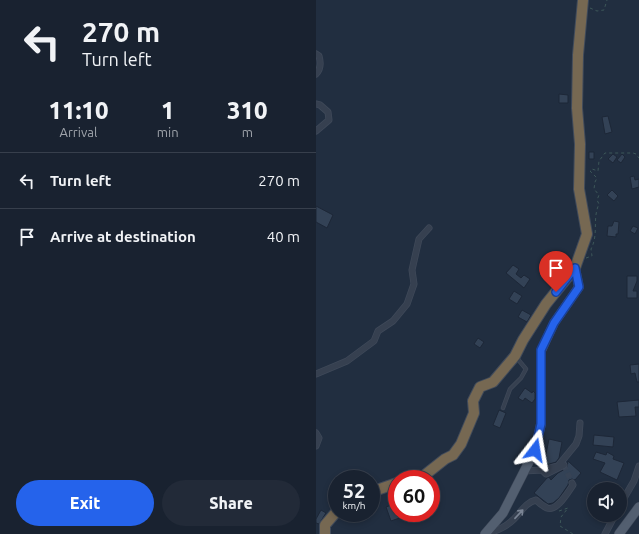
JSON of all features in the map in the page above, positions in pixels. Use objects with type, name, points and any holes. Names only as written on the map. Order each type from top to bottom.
[{"type":"highway","points":[[431,470],[445,459],[453,455],[461,444],[474,413],[473,401],[480,388],[493,382],[515,356],[523,340],[546,304],[575,268],[587,234],[579,189],[580,144],[577,108],[578,55],[582,4]]},
{"type":"highway","points":[[325,534],[325,525],[328,522]]},
{"type":"main road","points":[[486,534],[502,513],[535,450],[541,424],[541,350],[554,323],[579,287],[575,268]]},
{"type":"main road","points":[[619,534],[639,507]]},
{"type":"street","points":[[316,54],[319,56],[321,62],[320,68],[316,74]]},
{"type":"street","points":[[316,104],[320,105],[328,112],[329,120],[316,132]]},
{"type":"street","points":[[316,374],[347,361],[361,352],[374,341],[378,331],[393,321],[398,315],[406,304],[414,284],[412,270],[419,239],[429,228]]},
{"type":"street","points":[[524,471],[542,470],[558,466],[576,444],[579,436],[580,423]]},
{"type":"street","points":[[316,432],[319,438],[316,446]]},
{"type":"street","points":[[542,470],[546,474],[564,465]]},
{"type":"street","points":[[627,493],[634,481],[639,466]]},
{"type":"street","points":[[486,534],[494,532],[514,519],[531,501],[536,500],[548,508],[552,508],[559,504],[573,485],[572,483]]},
{"type":"street","points":[[605,534],[611,522]]},
{"type":"lane","points":[[503,408],[510,390],[521,378],[526,369],[515,356]]},
{"type":"path","points":[[582,4],[597,11],[604,10],[607,0]]},
{"type":"path","points":[[584,259],[592,256],[591,249],[595,241],[595,212],[599,195],[594,189],[597,178],[590,171],[592,169],[598,171],[599,161],[604,153],[633,153],[639,158]]},
{"type":"path","points":[[557,511],[568,508],[561,517],[560,526],[573,534]]},
{"type":"building","points":[[559,94],[568,95],[568,103],[559,103]]},
{"type":"building","points":[[608,116],[612,132],[605,134],[602,117]]},
{"type":"building","points":[[589,152],[594,152],[594,159],[589,159]]},
{"type":"building","points":[[613,154],[617,157],[613,163],[608,159]]},
{"type":"building","points":[[622,154],[625,157],[621,163],[617,160]]},
{"type":"building","points":[[634,176],[635,180],[639,179],[639,187],[632,189],[630,177]]},
{"type":"building","points":[[612,190],[618,196],[614,201],[607,195]]},
{"type":"building","points":[[316,206],[333,215],[327,228],[316,222]]},
{"type":"building","points":[[614,221],[619,222],[618,234],[616,234],[616,237],[607,236],[608,226],[612,226]]},
{"type":"building","points":[[633,226],[638,228],[635,234],[630,231]]},
{"type":"building","points":[[513,265],[519,269],[516,274],[521,278],[524,275],[530,279],[524,288],[506,273]]},
{"type":"building","points":[[627,276],[637,276],[637,281],[633,291],[637,291],[637,298],[627,298]]},
{"type":"building","points":[[514,291],[522,296],[517,304],[509,299]]},
{"type":"building","points":[[522,310],[531,315],[527,322],[518,317]]},
{"type":"building","points":[[478,338],[484,342],[480,348],[474,344]]},
{"type":"building","points":[[639,364],[639,382],[637,382],[635,373],[631,374],[630,365]]},
{"type":"building","points":[[525,388],[532,393],[533,391],[535,393],[535,399],[532,403],[525,398],[523,401],[518,398]]},
{"type":"building","points":[[639,400],[639,407],[635,407],[636,416],[619,417],[617,402]]},
{"type":"building","points":[[499,410],[506,413],[500,428],[493,425]]},
{"type":"building","points":[[594,435],[614,437],[613,447],[593,445]]},
{"type":"building","points":[[549,439],[562,442],[559,458],[556,462],[546,465],[544,464]]},
{"type":"building","points":[[596,452],[606,455],[607,452],[614,456],[613,459],[624,463],[617,480],[600,472],[605,463],[593,459]]},
{"type":"building","points":[[568,461],[581,473],[575,480],[569,480],[568,485],[559,498],[553,503],[548,504],[534,493],[547,478],[549,477],[551,480],[558,473],[567,468]]},
{"type":"building","points":[[321,510],[326,513],[319,524],[316,523],[316,519]]},
{"type":"tunnel","points":[[564,465],[572,483]]},
{"type":"route","points":[[535,450],[541,424],[541,350],[554,323],[579,287],[575,268],[556,292]]}]
